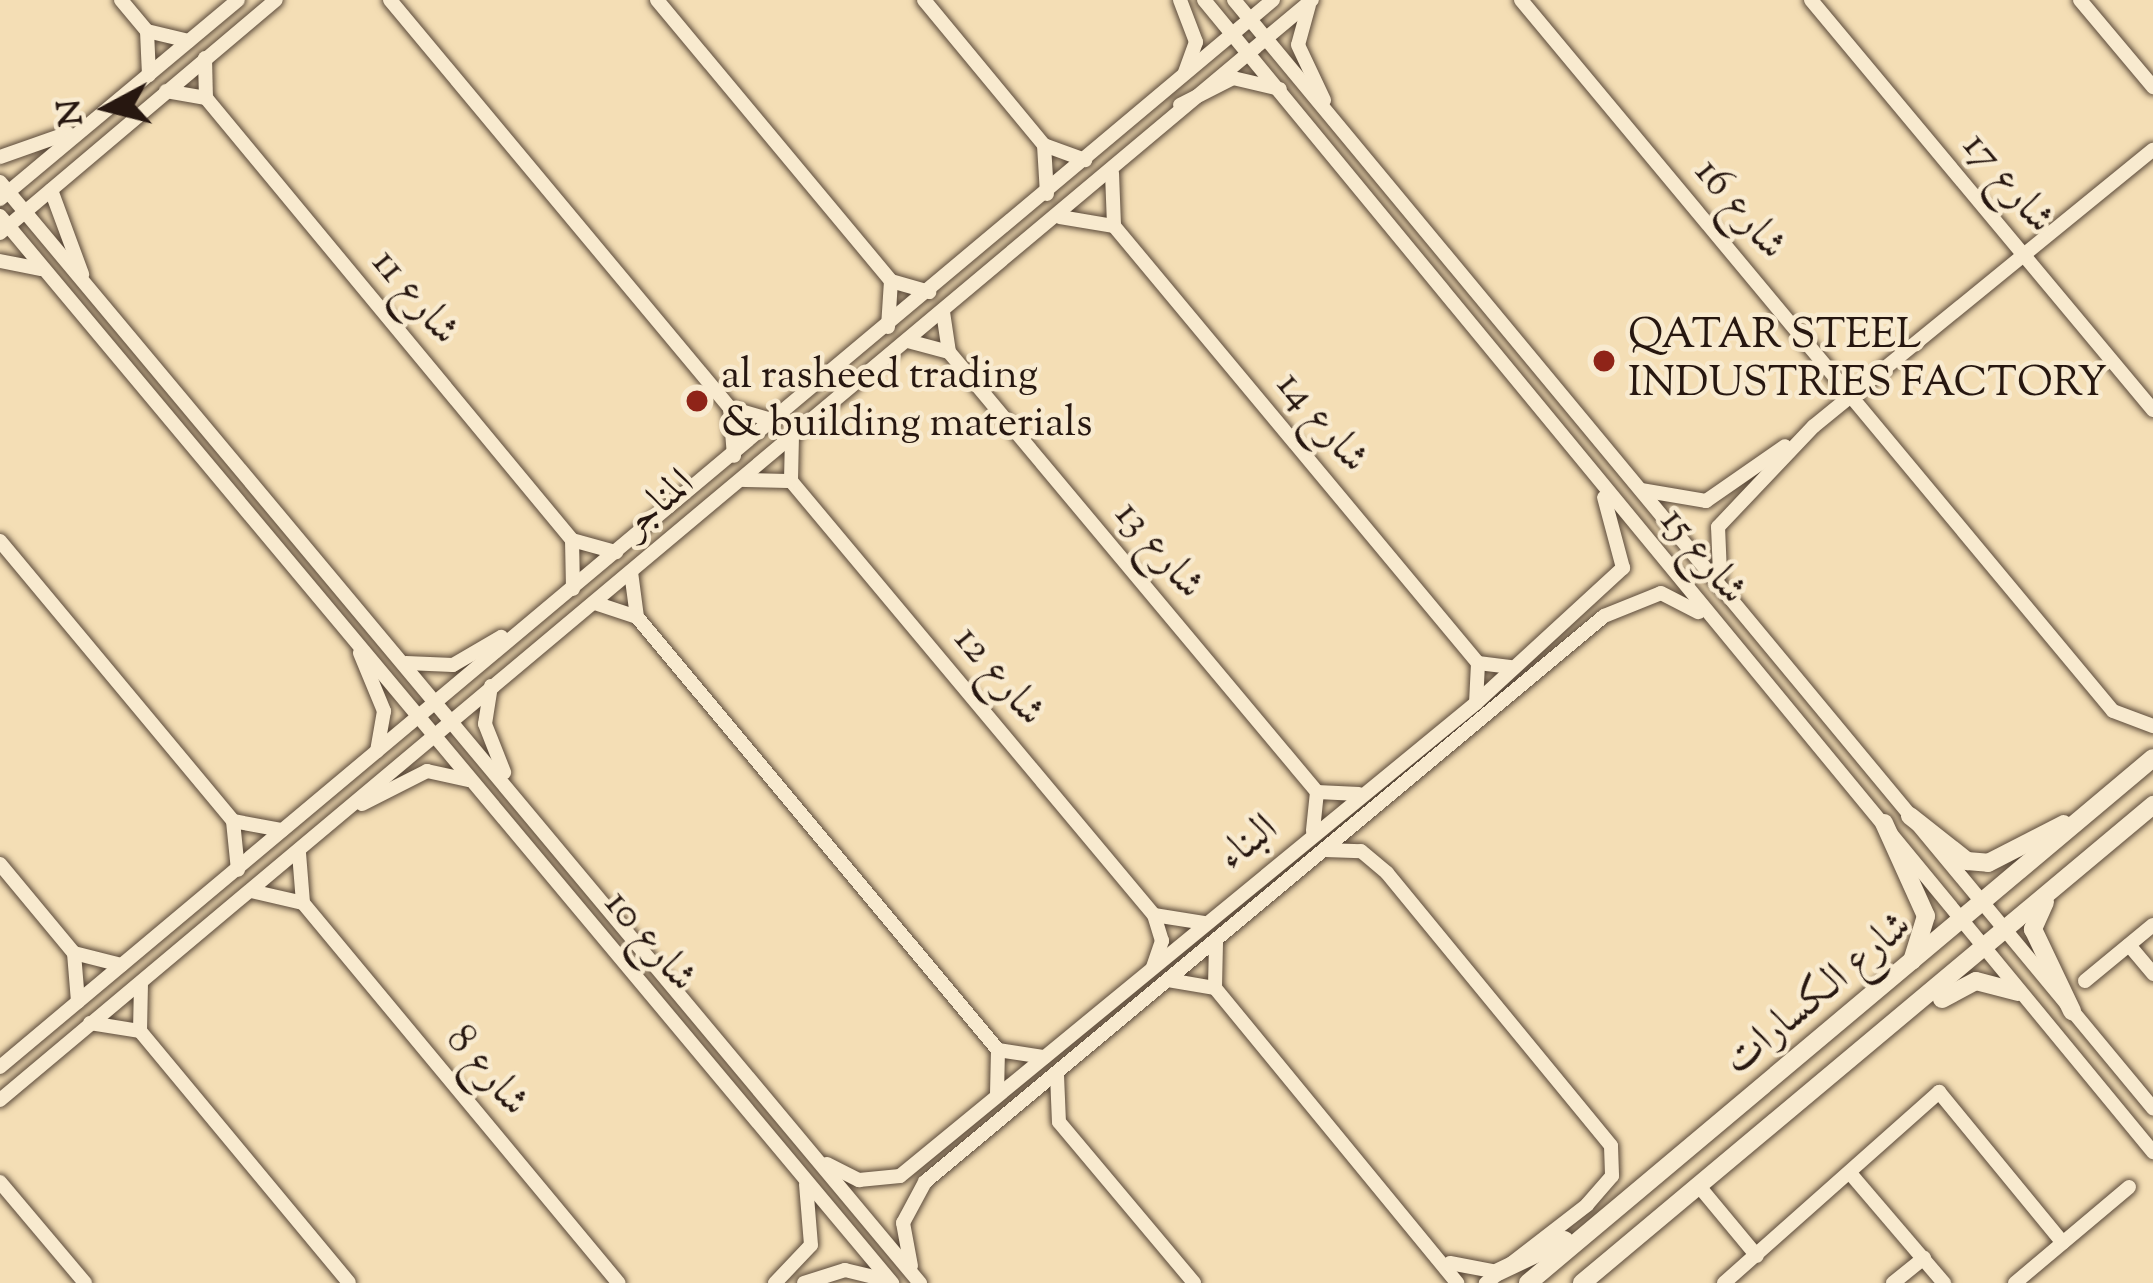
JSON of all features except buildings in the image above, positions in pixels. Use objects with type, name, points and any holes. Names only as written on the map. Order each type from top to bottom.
[{"type":"street","points":[[122,0],[147,31],[149,75]]},
{"type":"street","points":[[3,191],[238,0]]},
{"type":"street","points":[[3,225],[25,212],[276,0]]},
{"type":"street","points":[[390,0],[730,408],[775,421]]},
{"type":"street","points":[[657,0],[891,281],[929,292]]},
{"type":"street","points":[[924,0],[1044,146],[1085,160]]},
{"type":"street","points":[[1178,85],[1196,41],[1180,0]]},
{"type":"street","name":"شارع 15","points":[[1204,0],[1248,45],[1712,621],[1885,823],[2018,992],[2153,1152]]},
{"type":"street","name":"شارع 15","points":[[1234,0],[2153,1108]]},
{"type":"street","name":"المناجر","points":[[0,1067],[375,756],[522,627],[1178,85],[1273,0]]},
{"type":"street","name":"شارع 16","points":[[1522,0],[2114,711],[2149,727]]},
{"type":"street","name":"شارع 17","points":[[1811,0],[2153,410]]},
{"type":"street","points":[[2080,0],[2153,87]]},
{"type":"street","name":"المناجر","points":[[0,1100],[1112,173],[1169,109],[1264,32],[1311,1]]},
{"type":"street","name":"شارع 15","points":[[1311,1],[1300,56],[1340,131]]},
{"type":"street","points":[[147,31],[189,41]]},
{"type":"street","points":[[166,92],[206,98],[206,58]]},
{"type":"street","name":"المناجر","points":[[1169,109],[1232,78],[1282,89]]},
{"type":"street","name":"شارع 11","points":[[206,98],[572,540]]},
{"type":"street","points":[[0,157],[84,127]]},
{"type":"street","points":[[1044,146],[1047,194]]},
{"type":"street","points":[[1732,600],[1714,561],[1718,527],[1849,394],[2153,150]]},
{"type":"street","points":[[1059,217],[1088,213],[1114,226],[1112,173]]},
{"type":"street","name":"شارع 10","points":[[51,190],[86,285]]},
{"type":"street","name":"شارع 10","points":[[3,191],[453,719],[917,1280]]},
{"type":"street","name":"شارع 10","points":[[3,225],[891,1282]]},
{"type":"street","name":"شارع 14","points":[[1114,226],[1478,663]]},
{"type":"street","points":[[0,261],[44,270]]},
{"type":"street","points":[[888,327],[891,281]]},
{"type":"street","points":[[908,341],[949,352],[943,312]]},
{"type":"street","name":"شارع 13","points":[[949,352],[1317,792]]},
{"type":"street","points":[[730,408],[734,455]]},
{"type":"street","points":[[1636,488],[1679,505],[1706,501],[1814,426]]},
{"type":"street","points":[[736,482],[791,481],[792,436]]},
{"type":"street","name":"البناء","points":[[817,1158],[859,1180],[900,1176],[1476,703],[1623,568],[1617,524],[1590,471]]},
{"type":"street","name":"شارع 12","points":[[791,481],[1154,915]]},
{"type":"street","points":[[573,589],[572,540],[616,552]]},
{"type":"street","points":[[0,541],[233,821],[238,870]]},
{"type":"street","points":[[631,572],[637,617]]},
{"type":"street","name":"البناء","points":[[917,1280],[903,1223],[910,1196],[1625,601],[1660,593],[1712,621]]},
{"type":"street","points":[[595,603],[637,617],[998,1050],[1046,1057]]},
{"type":"street","name":"المناجر","points":[[402,661],[453,665],[522,627]]},
{"type":"street","name":"شارع 10","points":[[356,643],[384,711],[375,756]]},
{"type":"street","points":[[1476,703],[1478,663],[1516,664]]},
{"type":"street","name":"شارع 10","points":[[491,686],[488,736],[514,793]]},
{"type":"street","name":"شارع الكسارات","points":[[1528,1283],[1985,905],[2153,758]]},
{"type":"street","name":"المناجر","points":[[352,807],[427,771],[472,782]]},
{"type":"street","points":[[1308,839],[1317,792],[1364,793]]},
{"type":"street","name":"شارع الكسارات","points":[[1582,1283],[2153,805]]},
{"type":"street","points":[[1910,817],[1967,861],[1988,863],[2090,810]]},
{"type":"street","points":[[233,821],[286,829]]},
{"type":"street","points":[[1885,823],[1926,916],[1912,961]]},
{"type":"street","points":[[1325,850],[1371,857],[1611,1146],[1612,1176],[1587,1205],[1492,1277]]},
{"type":"street","points":[[251,891],[303,902],[299,853]]},
{"type":"street","points":[[0,864],[74,953],[121,965]]},
{"type":"street","points":[[2061,880],[2033,929],[2072,1011]]},
{"type":"street","name":"شارع 8","points":[[303,902],[619,1283]]},
{"type":"street","points":[[1150,971],[1162,941],[1154,915],[1205,923]]},
{"type":"street","points":[[2085,981],[2153,925]]},
{"type":"street","points":[[1215,988],[1219,939]]},
{"type":"street","points":[[2129,945],[2153,974]]},
{"type":"street","points":[[74,953],[77,1002]]},
{"type":"street","points":[[1168,980],[1215,988],[1450,1263],[1457,1283]]},
{"type":"street","points":[[142,981],[140,1031],[349,1283]]},
{"type":"street","points":[[1866,1046],[1958,987],[1994,981],[2018,992]]},
{"type":"street","points":[[90,1024],[140,1031]]},
{"type":"street","points":[[994,1099],[998,1050]]},
{"type":"street","points":[[1057,1074],[1059,1122],[1194,1283]]},
{"type":"street","points":[[1724,1283],[1939,1092],[2063,1243]]},
{"type":"street","points":[[1850,1173],[1944,1283]]},
{"type":"street","points":[[775,1283],[811,1245],[806,1181]]},
{"type":"street","points":[[0,1182],[85,1283]]},
{"type":"street","points":[[1698,1185],[1757,1256]]},
{"type":"street","points":[[2015,1283],[2129,1187]]},
{"type":"street","points":[[1450,1263],[1492,1277],[1591,1227]]},
{"type":"street","points":[[1893,1283],[1924,1258]]},
{"type":"street","points":[[804,1283],[845,1270],[891,1282]]},
{"type":"place","name":"QATAR STEEL INDUSTRIES FACTORY","points":[[1604,361]]},
{"type":"place","name":"al rasheed trading & building materials","points":[[697,401]]}]
